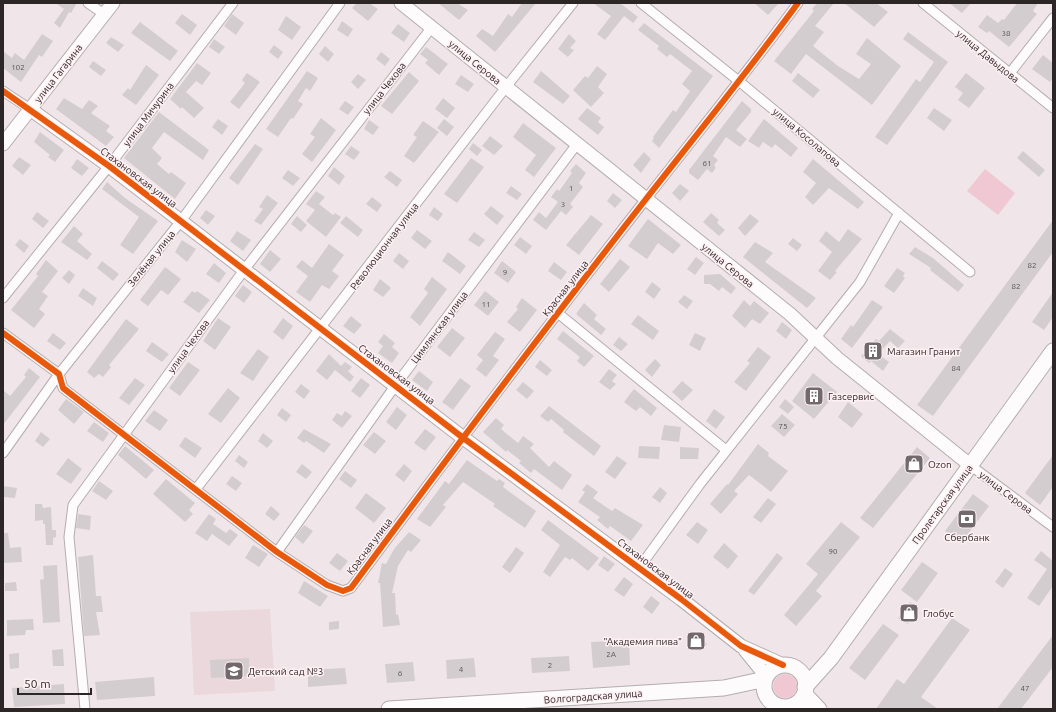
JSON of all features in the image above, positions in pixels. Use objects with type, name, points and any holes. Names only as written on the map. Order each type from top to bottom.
[{"type":"main road","name":"Пролетарская улица","points":[[805,690],[831,658],[1053,351]]},
{"type":"main road","points":[[786,666],[800,672],[803,676],[805,690],[799,701],[801,707],[783,707],[774,703],[764,690],[766,678],[776,667],[786,666],[820,664],[831,658]]},
{"type":"main road","name":"Волгоградская улица","points":[[389,709],[724,688],[766,678]]},
{"type":"main road","name":"Волгоградская улица","points":[[724,688],[774,703]]},
{"type":"street","points":[[88,3],[104,14]]},
{"type":"street","name":"улица Гагарина","points":[[3,144],[113,3]]},
{"type":"street","name":"улица Мичурина","points":[[3,298],[109,166],[233,3]]},
{"type":"street","name":"Зелёная улица","points":[[3,453],[59,374],[181,221],[340,3]]},
{"type":"street","name":"улица Серова","points":[[401,3],[790,314],[837,358],[970,465],[1053,527]]},
{"type":"street","name":"Революционная улица","points":[[196,489],[321,329],[506,87],[573,3]]},
{"type":"street","name":"улица Косолапова","points":[[641,3],[740,82],[970,272]]},
{"type":"street","name":"Красная улица","points":[[277,552],[327,585],[343,591],[350,588],[462,437],[559,314],[646,199],[740,82],[798,3]]},
{"type":"street","name":"улица Давыдова","points":[[923,3],[1053,108]]},
{"type":"street","points":[[1010,74],[1053,18]]},
{"type":"street","name":"улица Чехова","points":[[85,709],[69,537],[73,506],[244,270],[432,27]]},
{"type":"street","name":"Стахановская улица","points":[[3,91],[109,166],[462,437],[639,568],[741,646],[786,666]]},
{"type":"street","name":"Цимлянская улица","points":[[277,552],[395,386],[577,144]]},
{"type":"street","points":[[639,568],[726,450],[860,282],[899,213]]},
{"type":"street","points":[[559,314],[726,450]]},
{"type":"street","points":[[3,333],[59,374],[63,388],[277,552]]},
{"type":"street","name":"Стахановская улица","points":[[741,646],[766,678]]},
{"type":"street","points":[[805,690],[820,709]]},
{"type":"shaded area","points":[[985,169],[1015,193],[998,215],[967,191]]},
{"type":"shaded area","name":"Детский сад №3","points":[[270,609],[275,691],[194,695],[190,612]]},
{"type":"shaded area","points":[[785,674],[793,678],[797,686],[793,694],[785,698],[777,694],[773,686],[777,678]]},
{"type":"building","points":[[55,3],[77,3],[71,13],[69,12],[60,28],[54,23],[64,9]]},
{"type":"building","points":[[357,3],[369,3],[378,9],[368,21],[352,8]]},
{"type":"building","points":[[438,3],[457,3],[468,10],[459,20]]},
{"type":"building","points":[[522,3],[536,3],[495,52],[476,36],[482,29],[493,36],[508,14],[512,17]]},
{"type":"building","points":[[593,3],[620,3],[638,17],[633,23],[624,16],[605,40],[597,34],[611,16]]},
{"type":"building","points":[[754,3],[779,3],[768,15]]},
{"type":"building","points":[[817,3],[834,3],[815,26],[824,32],[813,46],[838,66],[859,79],[871,64],[856,54],[867,38],[901,66],[872,105],[806,54],[791,74],[774,61],[814,11],[812,9]]},
{"type":"building","points":[[844,3],[876,3],[888,12],[874,27]]},
{"type":"building","points":[[949,3],[971,3],[962,13]]},
{"type":"building","points":[[1017,3],[1038,3],[1033,11],[1037,14],[1009,47],[989,31],[987,33],[978,27],[987,15],[998,23],[1002,19],[1004,20]]},
{"type":"building","points":[[182,14],[197,25],[190,35],[175,23]]},
{"type":"building","points":[[232,14],[244,23],[236,35],[224,26]]},
{"type":"building","points":[[286,16],[301,27],[292,40],[278,30]]},
{"type":"building","points":[[342,21],[353,29],[348,37],[337,30]]},
{"type":"building","points":[[140,22],[178,51],[170,61],[131,33]]},
{"type":"building","points":[[644,23],[713,76],[659,148],[652,141],[654,138],[653,137],[673,110],[676,112],[690,91],[682,84],[692,71],[670,54],[667,57],[657,49],[659,46],[638,30]]},
{"type":"building","points":[[398,24],[410,33],[404,42],[391,33]]},
{"type":"building","points":[[908,32],[948,62],[887,145],[875,137],[916,79],[920,82],[934,62],[903,39]]},
{"type":"building","points":[[42,34],[53,41],[42,57],[39,55],[21,82],[3,68],[3,51],[12,58],[15,53],[24,60]]},
{"type":"building","points":[[569,34],[576,41],[570,48],[574,50],[568,57],[558,49]]},
{"type":"building","points":[[111,37],[124,45],[118,52],[106,43]]},
{"type":"building","points":[[214,39],[225,47],[219,54],[209,47]]},
{"type":"building","points":[[274,45],[283,52],[278,59],[269,52]]},
{"type":"building","points":[[325,46],[334,54],[328,62],[319,54]]},
{"type":"building","points":[[426,47],[448,64],[439,75],[425,63],[428,60],[420,54]]},
{"type":"building","points":[[381,52],[390,59],[385,66],[376,59]]},
{"type":"building","points":[[1043,55],[1053,63],[1053,78],[1050,82],[1032,69]]},
{"type":"building","points":[[93,61],[106,70],[101,76],[89,67]]},
{"type":"building","points":[[197,63],[211,73],[202,85],[196,81],[186,92],[204,108],[194,118],[170,99]]},
{"type":"building","points":[[146,65],[159,75],[136,105],[122,95],[128,88],[130,90]]},
{"type":"building","points":[[597,66],[607,74],[598,87],[604,93],[591,107],[573,90],[585,76],[588,78]]},
{"type":"building","points":[[307,71],[318,78],[310,91],[306,88],[298,101],[303,104],[278,137],[266,129]]},
{"type":"building","points":[[541,71],[570,96],[563,104],[533,82]]},
{"type":"building","points":[[409,72],[419,81],[392,114],[381,106]]},
{"type":"building","points":[[247,73],[260,82],[239,109],[230,102],[245,83],[242,80]]},
{"type":"building","points":[[798,73],[820,90],[813,98],[792,81]]},
{"type":"building","points":[[966,73],[985,88],[969,108],[958,100],[963,93],[955,87]]},
{"type":"building","points":[[358,74],[366,80],[358,89],[351,82]]},
{"type":"building","points":[[461,75],[474,84],[468,92],[455,84]]},
{"type":"building","points":[[64,98],[82,109],[89,100],[98,106],[91,113],[110,126],[106,131],[114,137],[106,146],[56,109]]},
{"type":"building","points":[[443,98],[455,108],[447,118],[435,109]]},
{"type":"building","points":[[345,101],[354,107],[348,115],[339,109]]},
{"type":"building","points":[[742,101],[751,109],[751,112],[736,130],[747,139],[740,147],[726,137],[713,156],[718,160],[714,165],[716,168],[712,173],[707,169],[698,180],[689,173],[689,170]]},
{"type":"building","points":[[587,108],[601,118],[598,122],[604,127],[598,135],[578,119]]},
{"type":"building","points":[[934,108],[952,120],[944,131],[927,118]]},
{"type":"building","points":[[159,112],[209,150],[203,160],[164,132],[152,148],[162,158],[157,164],[169,174],[171,172],[186,183],[175,199],[124,158]]},
{"type":"building","points":[[321,118],[336,130],[312,162],[302,154],[315,137],[310,134]]},
{"type":"building","points":[[218,119],[228,126],[222,135],[212,127]]},
{"type":"building","points":[[444,119],[454,127],[447,136],[437,128]]},
{"type":"building","points":[[764,119],[798,148],[791,157],[775,144],[772,148],[763,142],[759,148],[748,141]]},
{"type":"building","points":[[369,120],[379,127],[373,135],[364,129]]},
{"type":"building","points":[[423,121],[439,132],[414,163],[404,156],[417,137],[413,135]]},
{"type":"building","points":[[523,123],[556,148],[534,177],[525,170],[536,155],[513,137]]},
{"type":"building","points":[[40,132],[64,150],[55,162],[48,157],[50,155],[34,142]]},
{"type":"building","points":[[490,136],[503,146],[494,155],[482,146]]},
{"type":"building","points":[[473,143],[482,150],[477,156],[469,149]]},
{"type":"building","points":[[255,144],[263,149],[238,185],[229,178]]},
{"type":"building","points":[[351,146],[360,152],[354,160],[345,154]]},
{"type":"building","points":[[1023,151],[1045,170],[1039,177],[1017,158]]},
{"type":"building","points":[[644,152],[651,159],[641,173],[633,165]]},
{"type":"building","points":[[19,157],[31,165],[23,175],[12,166]]},
{"type":"building","points":[[471,158],[484,167],[457,203],[444,194]]},
{"type":"building","points":[[77,159],[89,168],[82,176],[71,168]]},
{"type":"building","points":[[813,159],[864,202],[858,209],[829,188],[813,205],[805,197],[816,183],[803,172]]},
{"type":"building","points":[[576,164],[586,173],[579,183],[583,187],[570,204],[573,207],[566,215],[561,211],[546,230],[533,220],[539,212],[546,218],[558,202],[551,197],[557,189],[559,191],[572,173],[570,171]]},
{"type":"building","points":[[334,167],[345,176],[339,185],[328,176]]},
{"type":"building","points":[[288,170],[300,178],[293,186],[282,178]]},
{"type":"building","points":[[390,171],[402,180],[397,187],[384,177]]},
{"type":"building","points":[[107,182],[125,198],[158,221],[133,254],[120,245],[139,217],[102,189]]},
{"type":"building","points":[[680,184],[689,191],[680,201],[672,193]]},
{"type":"building","points":[[511,186],[522,194],[517,200],[506,193]]},
{"type":"building","points":[[316,191],[325,197],[319,204],[333,215],[335,213],[341,217],[326,237],[306,221],[315,210],[306,204]]},
{"type":"building","points":[[613,193],[622,200],[615,208],[607,201]]},
{"type":"building","points":[[267,195],[278,203],[261,225],[254,221],[263,209],[259,207]]},
{"type":"building","points":[[372,197],[382,205],[377,212],[366,204]]},
{"type":"building","points":[[491,206],[504,216],[497,225],[484,214]]},
{"type":"building","points":[[434,207],[443,214],[438,221],[429,215]]},
{"type":"building","points":[[206,210],[215,216],[208,225],[200,218]]},
{"type":"building","points":[[37,212],[49,221],[43,228],[32,219]]},
{"type":"building","points":[[711,213],[719,220],[717,223],[725,230],[719,236],[703,222]]},
{"type":"building","points":[[750,214],[759,221],[745,236],[738,228]]},
{"type":"building","points":[[591,215],[603,224],[579,255],[566,245]]},
{"type":"building","points":[[297,216],[307,225],[301,232],[291,224]]},
{"type":"building","points":[[346,216],[363,230],[358,237],[340,223]]},
{"type":"building","points":[[648,219],[681,245],[673,254],[658,243],[647,259],[628,246]]},
{"type":"building","points":[[1053,220],[1053,252],[933,416],[917,405]]},
{"type":"building","points":[[74,226],[83,234],[77,241],[92,254],[87,260],[61,242]]},
{"type":"building","points":[[848,229],[862,239],[835,271],[837,272],[830,280],[818,271],[832,252],[819,241],[826,231],[839,242]]},
{"type":"building","points":[[417,230],[432,241],[425,249],[411,238]]},
{"type":"building","points":[[237,231],[251,240],[243,251],[230,241]]},
{"type":"building","points":[[474,232],[485,240],[479,247],[468,240]]},
{"type":"building","points":[[520,237],[532,246],[526,254],[514,245]]},
{"type":"building","points":[[793,238],[802,245],[797,251],[788,244]]},
{"type":"building","points":[[20,239],[29,246],[24,253],[15,245]]},
{"type":"building","points":[[182,240],[196,249],[187,262],[175,252]]},
{"type":"building","points":[[755,242],[773,253],[765,262],[816,298],[807,308],[743,257]]},
{"type":"building","points":[[329,244],[344,255],[332,271],[339,276],[329,289],[322,285],[310,302],[296,292],[308,276],[296,267],[302,260],[312,268]]},
{"type":"building","points":[[915,247],[933,258],[964,285],[958,292],[930,270],[931,268],[909,254]]},
{"type":"building","points":[[270,250],[281,259],[270,272],[260,264]]},
{"type":"building","points":[[448,252],[466,266],[460,274],[442,261]]},
{"type":"building","points":[[399,253],[409,261],[403,269],[393,261]]},
{"type":"building","points":[[696,257],[704,263],[695,275],[687,269]]},
{"type":"building","points":[[620,259],[630,267],[609,292],[600,284]]},
{"type":"building","points":[[46,260],[58,271],[42,292],[48,296],[39,309],[45,314],[34,328],[11,310],[38,276],[36,274]]},
{"type":"building","points":[[102,261],[119,274],[113,281],[97,268]]},
{"type":"building","points":[[502,261],[516,272],[508,283],[494,273]]},
{"type":"building","points":[[554,262],[567,272],[561,280],[548,271]]},
{"type":"building","points":[[214,263],[226,273],[219,283],[206,274]]},
{"type":"building","points":[[165,267],[181,279],[168,295],[161,290],[148,306],[140,300]]},
{"type":"building","points":[[897,268],[905,273],[903,276],[905,278],[894,293],[884,286]]},
{"type":"building","points":[[69,270],[75,275],[69,284],[62,278]]},
{"type":"building","points":[[720,274],[736,288],[731,294],[722,287],[719,291],[710,284],[704,284],[704,275]]},
{"type":"building","points":[[432,277],[447,289],[420,326],[410,317],[428,293],[424,289]]},
{"type":"building","points":[[380,279],[391,288],[383,297],[373,290]]},
{"type":"building","points":[[652,282],[661,289],[654,299],[645,292]]},
{"type":"building","points":[[243,285],[252,292],[244,303],[235,296]]},
{"type":"building","points":[[83,288],[97,298],[93,306],[78,296]]},
{"type":"building","points":[[192,291],[195,293],[197,291],[210,300],[199,313],[183,302]]},
{"type":"building","points":[[485,291],[499,302],[488,316],[474,305]]},
{"type":"building","points":[[1053,292],[1053,317],[1044,330],[1032,322]]},
{"type":"building","points":[[684,295],[693,301],[687,309],[678,302]]},
{"type":"building","points":[[522,298],[537,310],[520,332],[507,322],[518,309],[516,307]]},
{"type":"building","points":[[744,300],[750,306],[754,301],[769,313],[760,324],[752,319],[745,328],[732,316]]},
{"type":"building","points":[[872,300],[883,307],[852,348],[841,339],[851,325],[853,327]]},
{"type":"building","points":[[584,303],[597,315],[594,319],[606,329],[601,335],[576,314]]},
{"type":"building","points":[[638,315],[659,331],[653,340],[631,324]]},
{"type":"building","points":[[351,316],[362,325],[354,334],[343,326]]},
{"type":"building","points":[[218,318],[231,327],[215,350],[203,341]]},
{"type":"building","points":[[283,318],[293,326],[283,340],[273,332]]},
{"type":"building","points":[[126,319],[139,329],[109,365],[111,367],[103,377],[99,374],[94,378],[87,372]]},
{"type":"building","points":[[782,322],[792,330],[786,339],[776,331]]},
{"type":"building","points":[[452,328],[465,338],[450,357],[437,347]]},
{"type":"building","points":[[890,329],[905,341],[898,348],[890,341],[878,354],[889,362],[883,371],[871,361],[869,363],[861,356],[876,339],[879,341]]},
{"type":"building","points":[[563,331],[594,356],[584,367],[577,361],[580,357],[557,339]]},
{"type":"building","points":[[495,332],[505,339],[493,356],[499,360],[486,377],[476,369],[483,360],[477,355]]},
{"type":"building","points":[[53,333],[66,343],[60,350],[47,341]]},
{"type":"building","points":[[695,333],[706,338],[700,351],[689,345]]},
{"type":"building","points":[[384,334],[395,343],[392,347],[399,353],[392,363],[378,353],[383,346],[378,342]]},
{"type":"building","points":[[619,337],[628,344],[621,351],[613,345]]},
{"type":"building","points":[[152,342],[169,354],[162,362],[146,351]]},
{"type":"building","points":[[758,347],[771,357],[746,391],[734,382],[750,363],[747,361]]},
{"type":"building","points":[[258,349],[269,357],[253,381],[240,373]]},
{"type":"building","points":[[329,354],[341,366],[345,362],[352,367],[348,371],[354,377],[350,382],[335,370],[327,380],[316,371]]},
{"type":"building","points":[[655,359],[661,365],[652,377],[645,370]]},
{"type":"building","points":[[540,360],[552,370],[547,376],[535,367]]},
{"type":"building","points":[[188,362],[200,370],[180,396],[169,388]]},
{"type":"building","points":[[29,368],[40,377],[3,425],[3,390],[10,396],[26,377],[24,375]]},
{"type":"building","points":[[609,369],[617,375],[612,381],[616,384],[610,390],[599,382]]},
{"type":"building","points":[[419,371],[433,382],[427,391],[412,380]]},
{"type":"building","name":"Газсервис","points":[[813,373],[837,392],[814,419],[792,401]]},
{"type":"building","points":[[135,378],[145,385],[129,405],[119,398]]},
{"type":"building","points":[[361,378],[370,385],[360,398],[351,391]]},
{"type":"building","points":[[460,378],[471,386],[453,410],[442,402]]},
{"type":"building","points":[[682,381],[693,390],[682,401],[672,392]]},
{"type":"building","points":[[523,382],[534,391],[527,399],[516,390]]},
{"type":"building","points":[[301,384],[310,391],[304,399],[295,392]]},
{"type":"building","points":[[228,388],[240,398],[221,423],[208,414]]},
{"type":"building","points":[[634,389],[657,408],[651,416],[640,407],[636,411],[624,402]]},
{"type":"building","points":[[66,399],[84,412],[74,424],[58,410]]},
{"type":"building","points":[[785,399],[794,407],[788,414],[779,407]]},
{"type":"building","points":[[848,402],[863,414],[852,428],[838,417]]},
{"type":"building","points":[[549,406],[601,446],[594,456],[563,432],[564,430],[551,419],[548,422],[540,416]]},
{"type":"building","points":[[397,407],[407,415],[396,430],[386,422]]},
{"type":"building","points":[[282,408],[291,415],[286,422],[277,415]]},
{"type":"building","points":[[714,409],[725,417],[716,429],[706,421]]},
{"type":"building","points":[[154,410],[168,420],[160,431],[145,421]]},
{"type":"building","points":[[345,411],[352,416],[342,428],[332,420],[337,413],[342,416]]},
{"type":"building","points":[[782,414],[795,425],[784,437],[771,426]]},
{"type":"building","points":[[496,418],[504,425],[501,429],[518,443],[523,436],[534,444],[530,448],[549,467],[554,461],[572,475],[562,490],[534,469],[531,473],[519,463],[521,461],[507,450],[506,452],[483,432]]},
{"type":"building","points":[[94,422],[109,433],[103,442],[87,431]]},
{"type":"building","points":[[664,425],[681,427],[679,442],[661,440]]},
{"type":"building","points":[[304,429],[331,444],[324,453],[306,441],[304,443],[297,438]]},
{"type":"building","points":[[425,429],[436,437],[425,451],[414,443]]},
{"type":"building","points":[[41,432],[50,439],[43,447],[35,441]]},
{"type":"building","points":[[374,432],[386,441],[375,454],[363,445]]},
{"type":"building","points":[[263,433],[273,441],[267,448],[258,441]]},
{"type":"building","points":[[185,437],[202,448],[195,458],[179,446]]},
{"type":"building","points":[[758,444],[769,453],[768,456],[788,471],[771,492],[749,475],[734,491],[738,494],[721,514],[710,504],[727,484],[728,485]]},
{"type":"building","points":[[125,446],[154,470],[146,479],[118,455]]},
{"type":"building","points":[[639,446],[660,447],[659,459],[638,458]]},
{"type":"building","points":[[680,447],[699,448],[698,459],[680,459]]},
{"type":"building","points":[[917,447],[930,458],[873,528],[860,518]]},
{"type":"building","points":[[239,455],[248,462],[244,468],[235,461]]},
{"type":"building","points":[[1053,455],[1053,487],[1040,505],[1025,493]]},
{"type":"building","points":[[617,456],[627,463],[615,479],[605,472]]},
{"type":"building","points":[[68,458],[82,469],[71,484],[56,474]]},
{"type":"building","points":[[467,460],[497,481],[499,479],[505,483],[503,487],[536,511],[525,528],[493,506],[495,504],[463,482],[443,505],[446,507],[430,527],[417,519],[445,481],[449,484]]},
{"type":"building","points":[[302,464],[312,472],[306,479],[296,472]]},
{"type":"building","points":[[404,464],[412,471],[404,482],[395,475]]},
{"type":"building","points":[[345,471],[357,480],[351,488],[339,479]]},
{"type":"building","points":[[232,476],[242,483],[236,491],[226,484]]},
{"type":"building","points":[[166,479],[195,503],[189,510],[193,514],[185,522],[153,494]]},
{"type":"building","points":[[99,481],[113,491],[106,500],[92,491]]},
{"type":"building","points":[[587,484],[598,492],[593,498],[612,511],[615,508],[643,525],[631,541],[610,526],[608,529],[597,520],[600,517],[578,502],[585,492],[582,490]]},
{"type":"building","points":[[3,486],[17,488],[15,498],[3,497]]},
{"type":"building","points":[[660,487],[667,493],[660,503],[652,497]]},
{"type":"building","points":[[366,493],[386,508],[374,523],[355,508]]},
{"type":"building","points":[[973,494],[989,506],[961,543],[945,531]]},
{"type":"building","points":[[768,498],[776,504],[761,523],[753,517]]},
{"type":"building","points":[[35,504],[42,504],[43,508],[51,507],[52,530],[56,530],[56,537],[53,538],[53,545],[46,545],[45,524],[43,524],[43,520],[35,521]]},
{"type":"building","points":[[271,506],[280,514],[274,521],[265,514]]},
{"type":"building","points":[[78,514],[91,516],[90,530],[76,528]]},
{"type":"building","points":[[209,514],[216,519],[213,524],[226,533],[230,529],[238,535],[229,546],[212,534],[207,541],[195,533]]},
{"type":"building","points":[[548,520],[599,558],[588,571],[572,558],[570,560],[565,557],[550,577],[543,572],[560,545],[541,530]]},
{"type":"building","points":[[697,522],[708,530],[698,544],[686,535]]},
{"type":"building","points":[[841,522],[860,537],[816,591],[822,596],[796,626],[784,615],[818,574],[806,564]]},
{"type":"building","points":[[304,525],[313,531],[303,544],[295,537]]},
{"type":"building","points":[[409,532],[421,540],[411,552],[408,550],[398,566],[392,593],[395,593],[396,615],[398,614],[400,625],[383,627],[380,583],[378,583],[382,563],[386,564],[394,549]]},
{"type":"building","points":[[3,533],[8,533],[10,548],[21,547],[22,562],[3,563]]},
{"type":"building","points":[[724,543],[738,556],[728,569],[713,557]]},
{"type":"building","points":[[253,545],[268,554],[259,567],[245,558]]},
{"type":"building","points":[[516,547],[524,553],[510,573],[502,567]]},
{"type":"building","points":[[1041,551],[1053,561],[1053,586],[1039,606],[1027,598],[1047,569],[1034,560]]},
{"type":"building","points":[[337,553],[348,561],[340,571],[329,563]]},
{"type":"building","points":[[777,553],[783,558],[754,595],[748,591]]},
{"type":"building","points":[[93,555],[96,596],[101,596],[103,612],[96,612],[100,635],[84,636],[78,557]]},
{"type":"building","points":[[604,556],[615,564],[608,572],[598,565]]},
{"type":"building","points":[[922,562],[938,573],[917,602],[901,590]]},
{"type":"building","points":[[57,565],[60,622],[43,623],[40,580],[44,579],[43,566]]},
{"type":"building","points":[[1005,568],[1013,574],[1003,588],[995,582]]},
{"type":"building","points":[[624,577],[633,584],[624,597],[614,590]]},
{"type":"building","points":[[304,581],[328,596],[320,607],[298,593]]},
{"type":"building","points":[[16,582],[17,591],[5,591],[5,583]]},
{"type":"building","points":[[651,596],[660,603],[652,614],[643,607]]},
{"type":"building","points":[[910,602],[919,608],[908,624],[898,618]]},
{"type":"building","points":[[952,618],[970,630],[921,697],[938,709],[876,709],[897,679],[904,684]]},
{"type":"building","points":[[33,619],[34,630],[26,630],[25,635],[7,636],[7,620]]},
{"type":"building","points":[[339,621],[339,629],[329,630],[329,622]]},
{"type":"building","points":[[883,624],[899,635],[865,680],[849,668]]},
{"type":"building","name":"\"Академия пива\"","points":[[689,635],[701,636],[707,644],[701,651],[689,650],[687,647],[687,639]]},
{"type":"building","points":[[1053,635],[1053,667],[1021,709],[997,709]]},
{"type":"building","points":[[629,640],[630,665],[593,668],[591,642]]},
{"type":"building","points":[[63,649],[64,666],[53,666],[52,650]]},
{"type":"building","points":[[19,653],[19,668],[10,669],[9,654]]},
{"type":"building","points":[[569,656],[570,671],[532,673],[531,658]]},
{"type":"building","points":[[249,658],[249,676],[211,678],[210,660]]},
{"type":"building","points":[[474,658],[476,677],[447,679],[446,660]]},
{"type":"building","points":[[413,662],[415,681],[387,683],[385,664]]},
{"type":"building","points":[[345,668],[347,684],[308,687],[308,670]]},
{"type":"building","points":[[154,677],[155,696],[97,700],[95,682]]},
{"type":"building","points":[[64,684],[65,704],[14,707],[12,688]]},
{"type":"cycle path","points":[[3,333],[59,374],[63,388],[277,552],[327,585],[343,591],[351,588],[534,344],[798,3]]},
{"type":"cycle path","points":[[3,91],[109,166],[462,437],[681,599],[741,646],[783,665]]},
{"type":"place","name":"Магазин Гранит","points":[[873,351]]},
{"type":"place","name":"Газсервис","points":[[814,396]]},
{"type":"place","name":"Ozon","points":[[914,464]]},
{"type":"place","name":"Сбербанк","points":[[967,519]]},
{"type":"place","name":"Глобус","points":[[909,613]]},
{"type":"place","name":"\"Академия пива\"","points":[[696,641]]},
{"type":"place","name":"Детский сад №3","points":[[234,671]]}]
